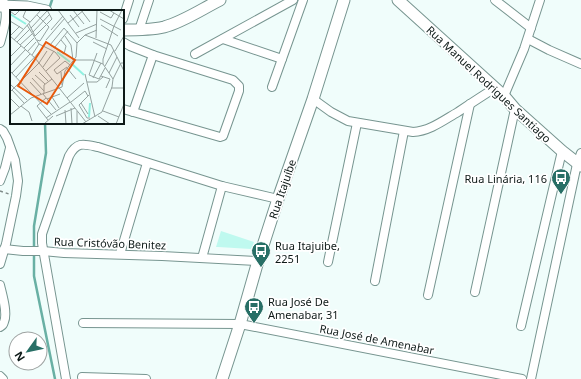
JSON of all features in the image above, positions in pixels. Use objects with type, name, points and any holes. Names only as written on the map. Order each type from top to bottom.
[{"type":"main road","points":[[124,30],[164,27],[183,20],[220,0]]},
{"type":"main road","name":"Rua Itajuíbe","points":[[222,379],[258,261],[313,99],[344,0]]},
{"type":"main road","name":"Rua Manuel Rodrigues Santiago","points":[[398,0],[504,96],[515,110],[562,151],[580,161]]},
{"type":"main road","points":[[3,4],[41,10]]},
{"type":"street","points":[[124,16],[129,0]]},
{"type":"street","points":[[139,30],[149,0]]},
{"type":"street","points":[[195,54],[293,0]]},
{"type":"street","points":[[272,87],[303,0]]},
{"type":"street","points":[[495,0],[531,28]]},
{"type":"street","points":[[504,96],[528,39],[540,0]]},
{"type":"street","points":[[0,43],[6,17],[3,4]]},
{"type":"street","points":[[223,39],[282,59]]},
{"type":"street","points":[[528,39],[581,64]]},
{"type":"street","points":[[124,43],[153,55],[233,80],[239,86],[239,90],[223,136],[220,137],[124,108]]},
{"type":"street","points":[[133,112],[153,55]]},
{"type":"street","points":[[313,99],[348,121],[404,131],[420,132],[430,128],[494,88]]},
{"type":"street","points":[[428,295],[470,104]]},
{"type":"street","points":[[475,292],[515,110]]},
{"type":"street","points":[[328,262],[357,123]]},
{"type":"street","points":[[0,129],[7,138],[15,160],[18,181],[16,196],[0,264]]},
{"type":"street","points":[[375,281],[404,131]]},
{"type":"street","name":"Rua Cristóvão Benitez","points":[[258,261],[40,251],[42,234],[69,156],[72,150],[80,144],[98,147],[222,186],[278,199]]},
{"type":"street","points":[[0,181],[10,148]]},
{"type":"street","points":[[521,326],[562,151]]},
{"type":"street","points":[[531,379],[580,161]]},
{"type":"street","points":[[120,254],[147,163]]},
{"type":"street","points":[[202,258],[222,186]]},
{"type":"street","points":[[4,249],[40,251],[66,379]]},
{"type":"street","points":[[0,285],[5,315],[5,321],[0,327]]},
{"type":"street","name":"Rua José de Amenabar","points":[[83,323],[240,324],[522,379]]},
{"type":"street","points":[[0,376],[3,379]]},
{"type":"street","points":[[82,377],[146,379]]},
{"type":"green space","points":[[221,231],[254,242],[251,249],[216,247]]},
{"type":"waterway","points":[[49,9],[52,0]]},
{"type":"waterway","points":[[45,124],[46,153],[34,226],[34,276],[55,379]]},
{"type":"place","name":"Rua Linária, 116","points":[[561,195]]},
{"type":"place","name":"Rua Itajuibe, 2251","points":[[261,268]]},
{"type":"place","name":"Rua José De Amenabar, 31","points":[[254,324]]}]
